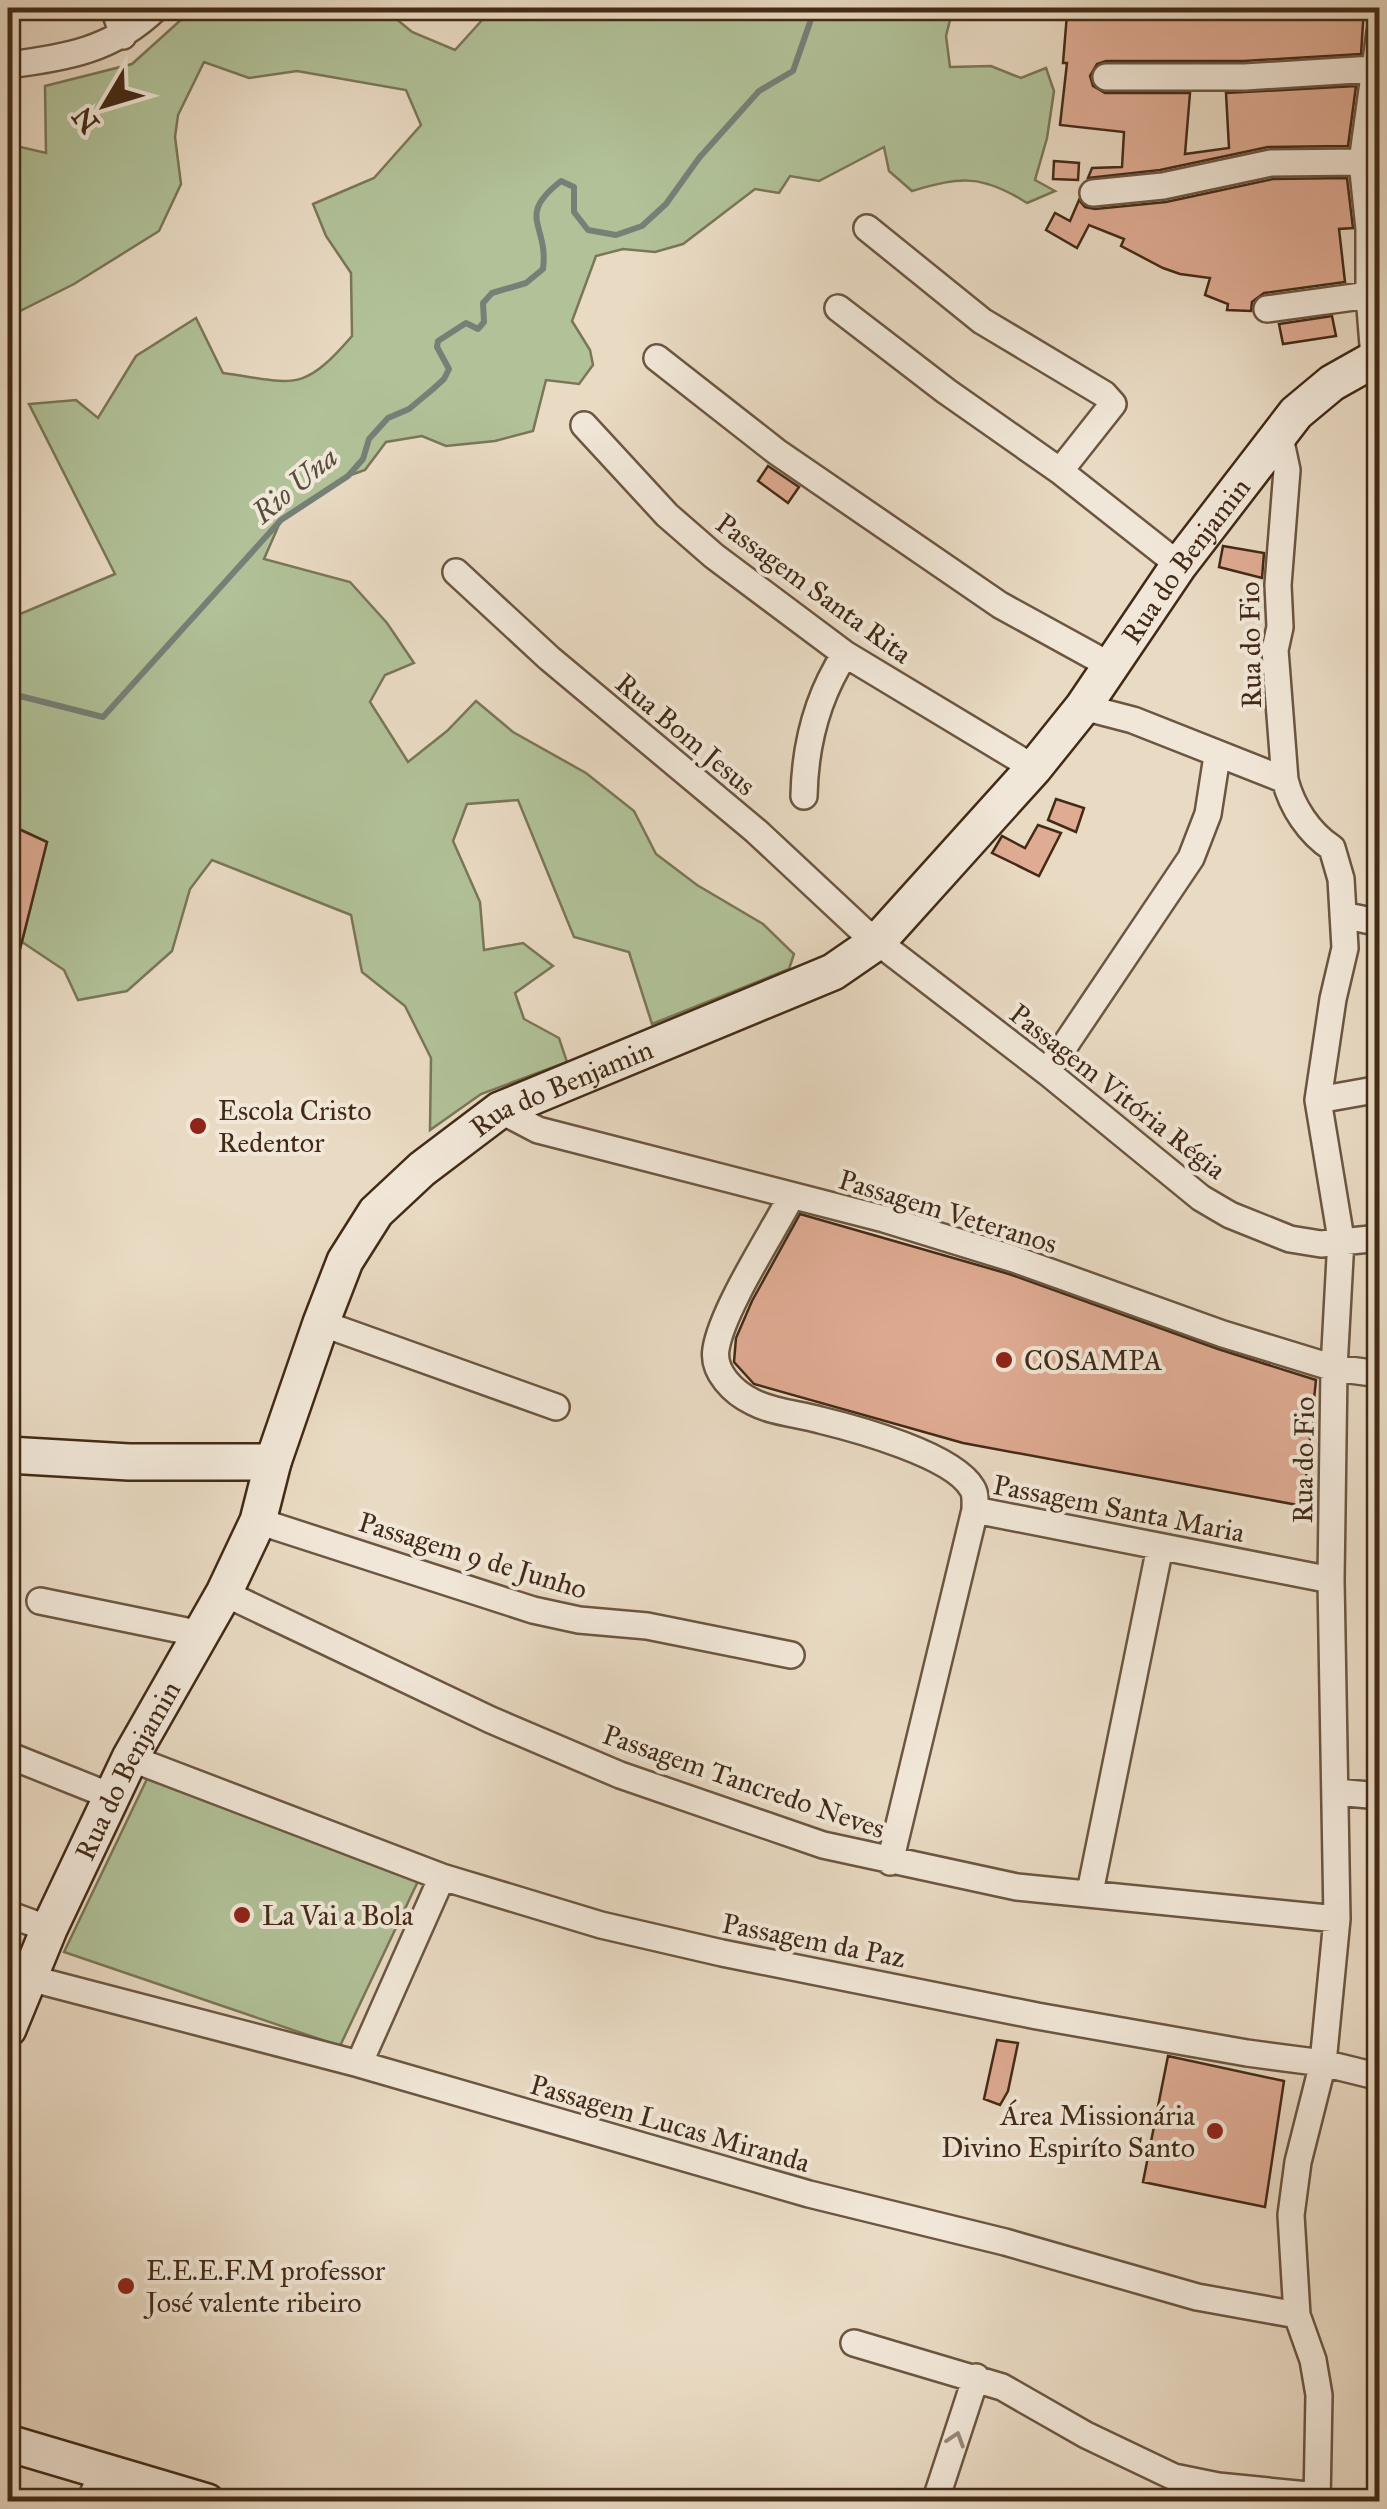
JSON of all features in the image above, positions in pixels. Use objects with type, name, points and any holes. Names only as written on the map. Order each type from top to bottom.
[{"type":"main road","name":"Rua do Benjamin","points":[[8,2029],[49,1929],[130,1758],[224,1592],[258,1520],[273,1462],[321,1323],[346,1260],[376,1212],[422,1169],[500,1110],[833,972],[878,941],[1034,768],[1084,706],[1179,565],[1298,414],[1377,357]]},
{"type":"main road","points":[[8,1455],[129,1462],[273,1462]]},
{"type":"main road","points":[[8,2443],[96,2486],[207,2502]]},
{"type":"street","points":[[114,8],[122,36]]},
{"type":"street","points":[[8,65],[58,59],[100,48],[122,36],[156,8]]},
{"type":"street","points":[[1377,357],[1369,295],[1370,229],[1362,162],[1380,32]]},
{"type":"street","points":[[1106,77],[1244,77],[1373,68]]},
{"type":"street","points":[[1092,193],[1163,186],[1288,162],[1362,162]]},
{"type":"street","points":[[866,228],[982,321],[1104,394],[1113,404],[1060,470]]},
{"type":"street","points":[[1268,309],[1369,295]]},
{"type":"street","points":[[838,308],[946,391],[1060,470],[1179,565]]},
{"type":"street","points":[[657,358],[777,452],[1000,605],[1111,666]]},
{"type":"street","name":"Rua do Fio","points":[[1298,414],[1287,470],[1278,584],[1280,627],[1275,650],[1284,780],[1312,835],[1332,848],[1341,879],[1345,948],[1318,1100],[1341,1240],[1334,1368],[1331,1580],[1336,1919],[1323,2063],[1298,2162],[1292,2215],[1296,2315],[1313,2360],[1319,2395],[1318,2498]]},
{"type":"street","name":"Passagem Santa Rita","points":[[584,426],[667,516],[714,556],[845,654],[1034,768]]},
{"type":"street","name":"Rua Bom Jesus","points":[[456,572],[549,658],[756,832],[878,941]]},
{"type":"street","points":[[804,796],[804,768],[816,713],[827,682],[845,654]]},
{"type":"street","points":[[1084,706],[1133,720],[1284,780]]},
{"type":"street","points":[[1048,1072],[1191,858],[1208,814],[1216,756]]},
{"type":"street","points":[[1344,915],[1380,923]]},
{"type":"street","name":"Passagem Vitória Régia","points":[[878,941],[1048,1072],[1201,1198],[1290,1239],[1321,1244],[1380,1238]]},
{"type":"street","points":[[1318,1100],[1380,1088]]},
{"type":"street","name":"Passagem Veteranos","points":[[500,1110],[538,1130],[884,1219],[1014,1258],[1206,1328],[1334,1368],[1380,1374]]},
{"type":"street","name":"Passagem Santa Maria","points":[[791,1197],[727,1318],[714,1352],[720,1374],[735,1392],[756,1404],[838,1424],[940,1462],[962,1475],[975,1491],[975,1510],[1331,1580]]},
{"type":"street","points":[[321,1323],[556,1407]]},
{"type":"street","points":[[890,1862],[975,1510]]},
{"type":"street","name":"Passagem 9 de Junho","points":[[258,1520],[533,1610],[580,1620],[648,1626],[792,1655]]},
{"type":"street","points":[[1090,1892],[1160,1547]]},
{"type":"street","name":"Passagem Tancredo Neves","points":[[224,1592],[490,1720],[620,1775],[824,1845],[1017,1887],[1336,1919]]},
{"type":"street","points":[[40,1601],[201,1634]]},
{"type":"street","points":[[8,1755],[113,1797]]},
{"type":"street","name":"Passagem da Paz","points":[[130,1758],[442,1876],[600,1925],[1056,2019],[1323,2063],[1380,2078]]},
{"type":"street","points":[[1336,1792],[1380,1796]]},
{"type":"street","points":[[359,2064],[442,1876]]},
{"type":"street","points":[[8,1914],[49,1929]]},
{"type":"street","name":"Passagem Lucas Miranda","points":[[29,1978],[359,2064],[809,2194],[1005,2242],[1197,2297],[1296,2315]]},
{"type":"street","points":[[854,2343],[1002,2387],[1086,2435],[1174,2477],[1318,2498]]},
{"type":"street","points":[[935,2502],[976,2377]]},
{"type":"green space","points":[[194,8],[383,8],[412,32],[455,50],[493,8],[953,8],[946,36],[950,67],[991,66],[1021,78],[1046,68],[1054,91],[1035,180],[1055,191],[1027,203],[997,187],[971,181],[912,191],[889,171],[884,147],[819,181],[790,176],[779,193],[755,189],[683,244],[655,252],[623,249],[596,256],[572,321],[590,350],[593,365],[579,384],[546,380],[533,431],[495,441],[446,446],[422,436],[386,442],[365,470],[348,476],[281,520],[264,559],[350,582],[387,623],[414,663],[385,675],[370,702],[408,762],[476,701],[513,732],[586,773],[634,811],[656,854],[697,885],[763,924],[794,954],[789,969],[652,1024],[629,952],[574,937],[518,800],[467,804],[453,841],[480,902],[484,950],[523,943],[553,966],[515,993],[524,1019],[559,1038],[567,1062],[481,1094],[430,1130],[431,1058],[405,1006],[362,972],[351,915],[212,860],[190,889],[172,951],[127,991],[78,1000],[64,970],[22,942],[47,842],[8,824],[8,619],[115,574],[29,404],[76,400],[98,418],[136,356],[196,318],[223,373],[282,381],[308,376],[321,368],[352,336],[351,273],[326,236],[313,204],[374,178],[421,125],[406,90],[297,71],[249,78],[204,62],[178,115],[175,137],[181,184],[159,231],[74,284],[8,317],[8,144],[46,153],[45,86],[132,64]]},
{"type":"green space","name":"La Vai a Bola","points":[[147,1779],[420,1877],[340,2046],[64,1952]]},
{"type":"building","points":[[1097,8],[1364,8],[1361,54],[1244,61],[1106,61],[1097,64],[1090,76],[1093,86],[1105,93],[1190,93],[1185,154],[1229,148],[1226,93],[1356,86],[1348,146],[1268,147],[1160,170],[1088,178],[1092,168],[1122,167],[1124,132],[1060,125],[1067,63],[1063,63],[1067,14],[1096,17]]},
{"type":"building","points":[[1054,161],[1079,163],[1078,180],[1053,179]]},
{"type":"building","points":[[1347,178],[1353,228],[1339,229],[1345,282],[1264,293],[1252,302],[1251,311],[1227,310],[1228,304],[1205,295],[1210,278],[1163,268],[1121,246],[1124,239],[1089,225],[1077,248],[1046,230],[1055,213],[1070,221],[1079,200],[1085,207],[1095,209],[1166,202],[1273,179]]},
{"type":"building","points":[[1332,316],[1336,336],[1283,344],[1279,324]]},
{"type":"building","points":[[768,466],[799,487],[788,503],[758,481]]},
{"type":"building","points":[[1223,546],[1264,553],[1262,578],[1219,567]]},
{"type":"building","points":[[1056,799],[1084,808],[1076,832],[1048,820]]},
{"type":"building","points":[[8,824],[47,842],[14,973],[8,972]]},
{"type":"building","points":[[1038,825],[1061,833],[1039,876],[992,853],[1002,836],[1025,848]]},
{"type":"building","name":"COSAMPA","points":[[800,1214],[1009,1274],[1316,1380],[1303,1506],[963,1443],[754,1384],[734,1362],[736,1338]]},
{"type":"building","points":[[997,2040],[1018,2043],[1008,2091],[1000,2105],[984,2099]]},
{"type":"building","name":"Área Missionária Divino Espiríto Santo","points":[[1168,2056],[1284,2081],[1265,2207],[1143,2182]]},
{"type":"waterway","name":"Rio Una","points":[[8,693],[103,717],[281,520],[348,476],[363,459],[369,439],[388,418],[409,409],[444,379],[449,369],[437,347],[438,341],[466,323],[478,329],[484,322],[483,303],[492,293],[526,283],[543,269],[537,213],[547,193],[561,181],[574,187],[574,212],[588,230],[616,235],[642,226],[666,204],[699,158],[759,91],[793,71],[815,8]]},
{"type":"place","name":"Escola Cristo Redentor","points":[[198,1126]]},
{"type":"place","name":"COSAMPA","points":[[1004,1360]]},
{"type":"place","name":"La Vai a Bola","points":[[242,1915]]},
{"type":"place","name":"Área Missionária Divino Espiríto Santo","points":[[1215,2131]]},
{"type":"place","name":"E.E.E.F.M professor José valente ribeiro","points":[[126,2286]]}]
